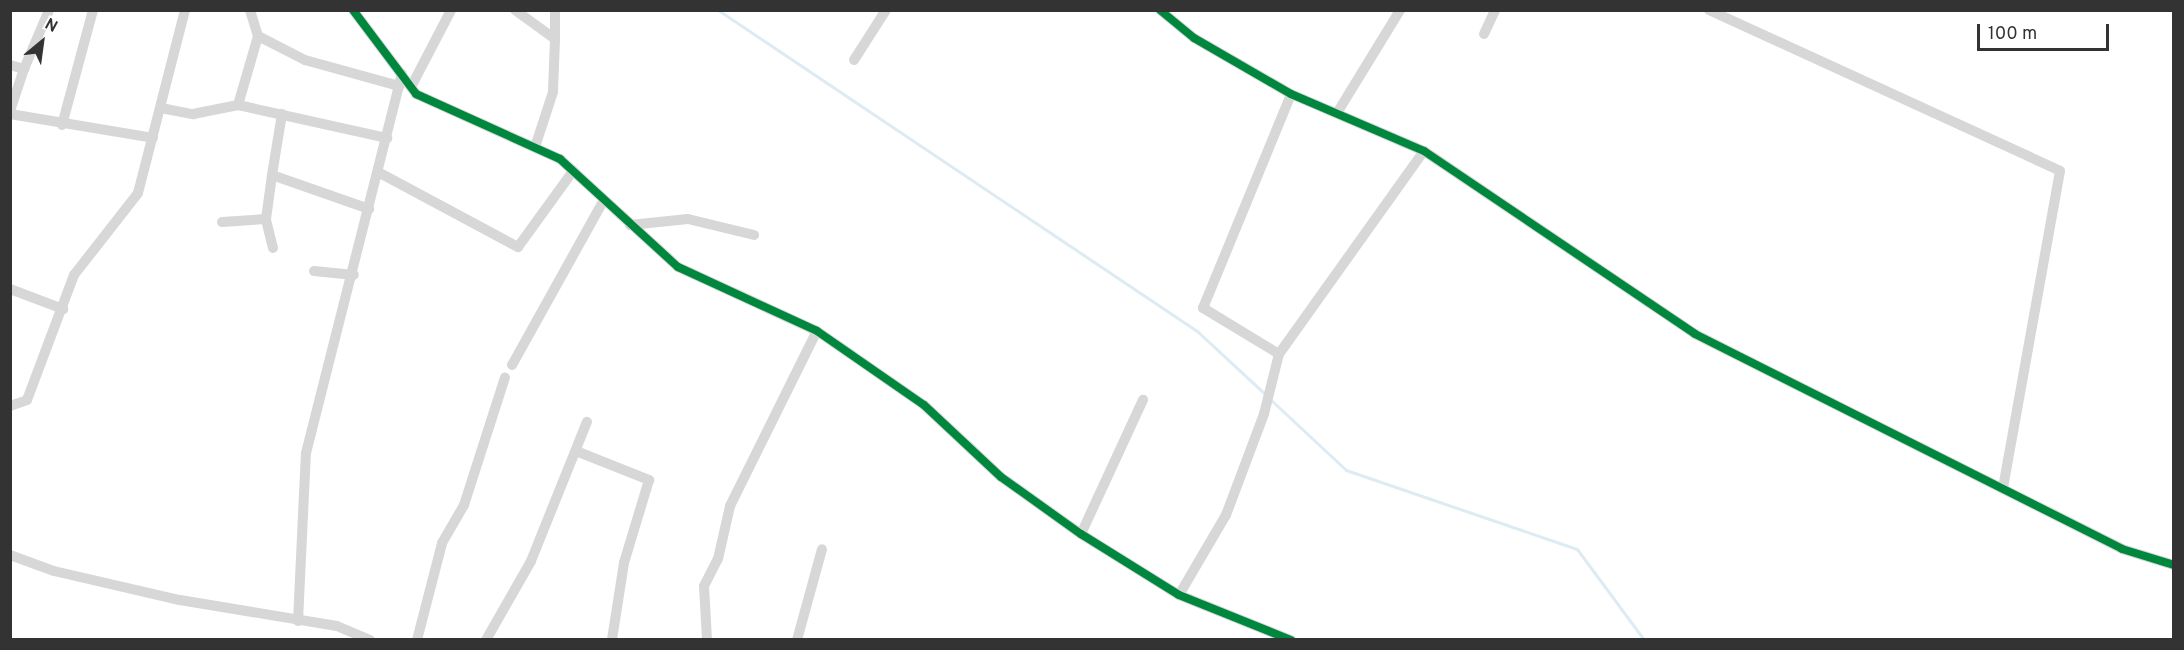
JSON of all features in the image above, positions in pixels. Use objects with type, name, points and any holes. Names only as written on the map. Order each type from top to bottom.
[{"type":"street","points":[[49,10],[24,69],[10,112],[63,125],[153,138]]},
{"type":"street","points":[[63,125],[93,10]]},
{"type":"street","points":[[10,406],[27,400],[74,275],[138,193],[185,10]]},
{"type":"street","points":[[238,105],[258,36],[250,10]]},
{"type":"street","points":[[354,10],[411,87],[430,103],[536,144],[573,171],[678,267],[817,332],[924,405],[1001,477],[1081,534],[1179,595],[1291,639]]},
{"type":"street","points":[[411,87],[451,10]]},
{"type":"street","points":[[515,10],[555,39]]},
{"type":"street","points":[[536,144],[553,92],[555,10]]},
{"type":"street","points":[[854,60],[886,10]]},
{"type":"street","points":[[1160,10],[1194,38],[1291,94],[1424,151],[1695,334],[2122,549],[2174,565]]},
{"type":"street","points":[[1337,113],[1400,10]]},
{"type":"street","points":[[1484,34],[1495,10]]},
{"type":"street","points":[[1709,10],[2060,171],[2003,489]]},
{"type":"street","points":[[258,36],[304,60],[399,86]]},
{"type":"street","points":[[10,65],[24,69]]},
{"type":"street","points":[[298,621],[306,453],[354,275],[402,74]]},
{"type":"street","points":[[1279,354],[1203,308],[1291,94]]},
{"type":"street","points":[[161,108],[194,114],[238,105],[387,138]]},
{"type":"street","points":[[273,248],[266,219],[282,114]]},
{"type":"street","points":[[1179,595],[1226,514],[1264,414],[1279,354],[1424,151]]},
{"type":"street","points":[[378,172],[518,247],[573,171]]},
{"type":"street","points":[[272,175],[369,209]]},
{"type":"street","points":[[512,365],[604,200]]},
{"type":"street","points":[[222,222],[266,219]]},
{"type":"street","points":[[630,225],[688,219],[754,235]]},
{"type":"street","points":[[314,271],[354,275]]},
{"type":"street","points":[[10,289],[63,309]]},
{"type":"street","points":[[707,639],[704,586],[718,559],[730,506],[817,332]]},
{"type":"street","points":[[417,639],[441,543],[467,498],[505,377]]},
{"type":"street","points":[[1081,534],[1143,400]]},
{"type":"street","points":[[486,639],[531,561],[587,422]]},
{"type":"street","points":[[576,450],[649,480],[624,563],[612,639]]},
{"type":"street","points":[[797,639],[822,549]]},
{"type":"street","points":[[10,555],[54,572],[113,581],[160,596],[337,626],[370,639]]},
{"type":"waterway","points":[[718,10],[1197,331],[1266,395]]},
{"type":"waterway","points":[[1271,400],[1346,470],[1577,549],[1644,640]]},
{"type":"cycle path","points":[[353,10],[416,94],[560,159],[678,267],[817,331],[924,405],[1001,477],[1081,534],[1179,595],[1291,640]]},
{"type":"cycle path","points":[[1160,10],[1194,38],[1291,94],[1424,151],[1695,334],[2122,549],[2174,565]]}]
